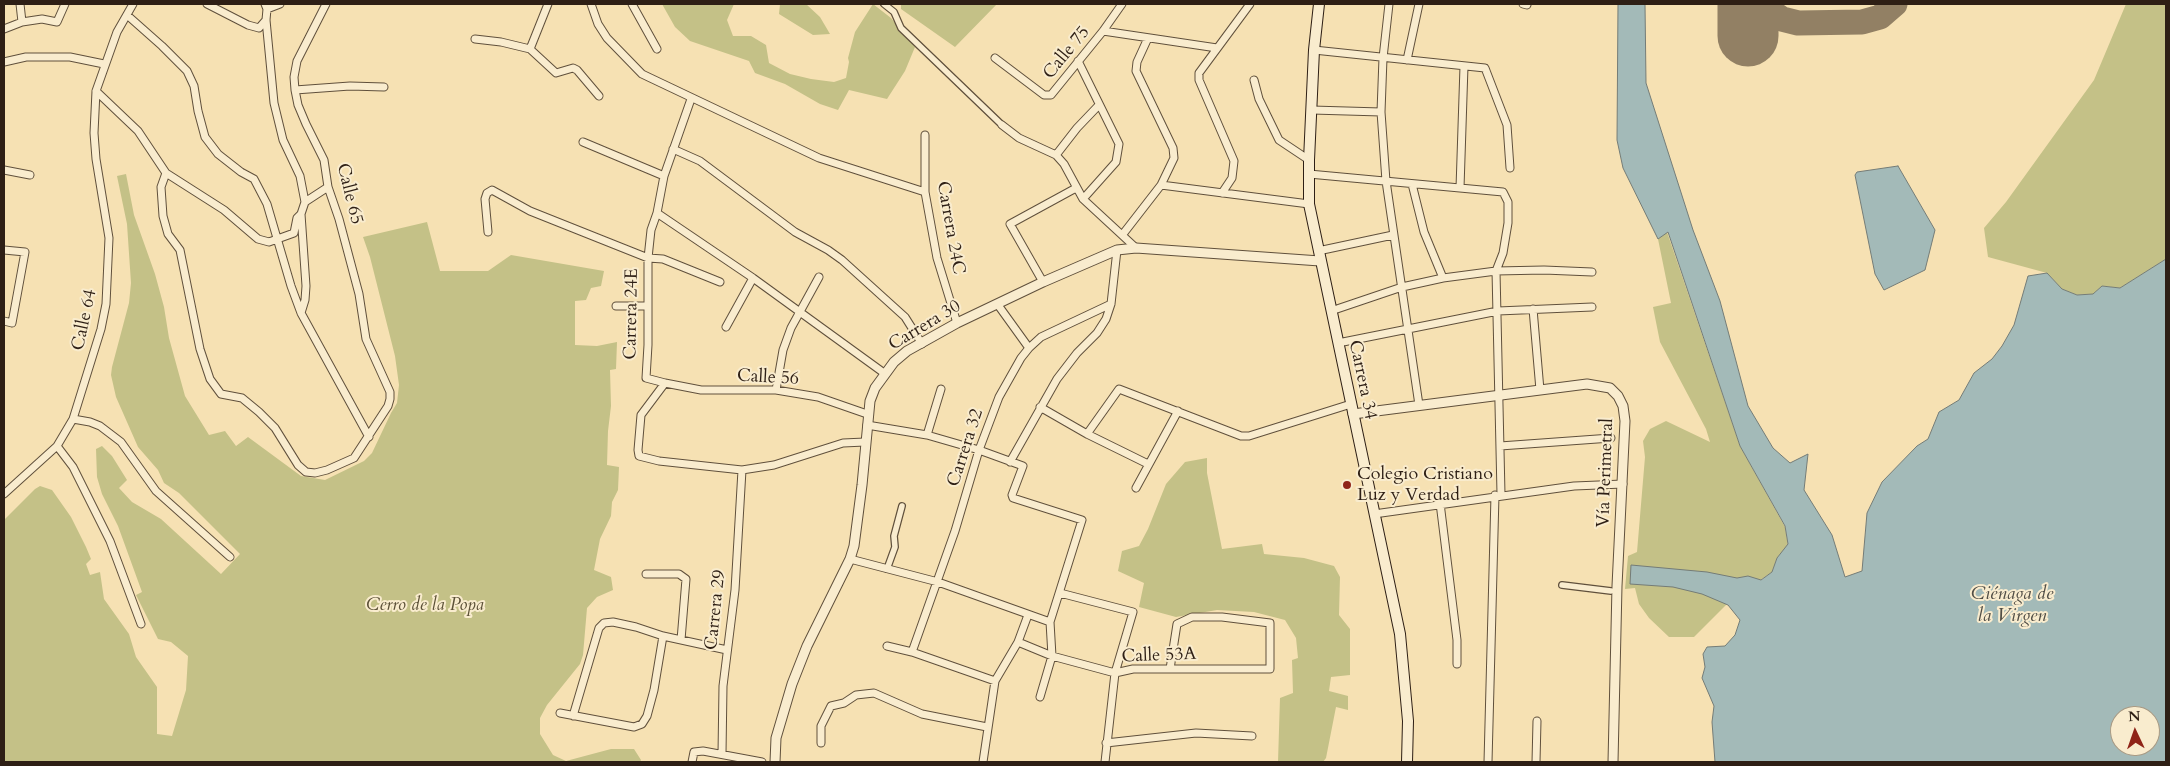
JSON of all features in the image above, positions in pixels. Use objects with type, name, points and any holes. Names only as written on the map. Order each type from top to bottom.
[{"type":"main road","name":"Carrera 34","points":[[1319,4],[1314,50],[1309,204],[1400,634],[1408,721],[1407,762]]},
{"type":"street","points":[[4,29],[22,22],[42,19],[57,22],[65,4]]},
{"type":"street","name":"Calle 64","points":[[4,494],[57,446],[73,419],[101,329],[108,282],[109,238],[96,158],[94,133],[96,91],[104,64],[133,4]]},
{"type":"street","points":[[207,4],[248,25],[259,28],[266,20]]},
{"type":"street","points":[[280,4],[266,6],[274,103],[283,140],[300,176],[306,202]]},
{"type":"street","name":"Calle 65","points":[[326,4],[297,60],[294,77],[295,90],[303,118],[324,160],[328,187],[339,219],[359,294],[366,338],[390,392],[388,406],[368,437]]},
{"type":"street","points":[[530,49],[548,4]]},
{"type":"street","points":[[591,4],[602,31],[642,74],[819,158],[926,192]]},
{"type":"street","points":[[632,4],[657,49]]},
{"type":"street","points":[[884,4],[894,12],[901,28],[1002,124],[1019,138],[1056,155],[1064,164],[1083,199],[1136,248]]},
{"type":"street","name":"Calle 75","points":[[995,58],[1044,95],[1051,95],[1103,31],[1122,4]]},
{"type":"street","points":[[1222,193],[1232,178],[1234,161],[1199,80],[1199,73],[1202,66],[1250,4]]},
{"type":"street","points":[[1407,60],[1419,4]]},
{"type":"street","points":[[19,5],[22,22]]},
{"type":"street","points":[[1388,5],[1383,58],[1381,112],[1386,181],[1392,235],[1402,287],[1419,405]]},
{"type":"street","points":[[127,15],[187,71],[194,86],[198,112],[205,137],[218,154],[241,172],[254,179],[267,204],[291,286],[301,313],[368,437],[354,458],[327,470],[315,473],[306,472],[298,465],[275,428],[259,412],[242,398],[221,394],[210,379],[200,349],[180,250],[168,234],[163,216],[161,187],[166,173]]},
{"type":"street","points":[[1103,31],[1217,48]]},
{"type":"street","points":[[1123,234],[1161,185],[1171,167],[1173,148],[1136,71],[1137,62],[1148,38]]},
{"type":"street","points":[[475,39],[501,42],[530,49],[556,73],[573,68],[577,70],[599,96]]},
{"type":"street","points":[[1314,50],[1485,68],[1507,125],[1510,168]]},
{"type":"street","points":[[4,62],[26,57],[70,57],[104,64]]},
{"type":"street","points":[[1078,61],[1120,144],[1116,162],[1083,199]]},
{"type":"street","points":[[1460,188],[1464,66]]},
{"type":"street","points":[[1254,80],[1259,99],[1279,140],[1309,160]]},
{"type":"street","points":[[295,90],[350,86],[384,87]]},
{"type":"street","points":[[96,91],[138,131],[166,173],[224,210],[258,238],[269,242],[294,232],[297,218],[301,214],[306,202],[328,187]]},
{"type":"street","name":"Carrera 24E","points":[[665,384],[646,378],[648,258],[651,230],[657,213],[664,176],[691,98]]},
{"type":"street","points":[[1056,155],[1077,128],[1099,105]]},
{"type":"street","points":[[1312,110],[1381,112]]},
{"type":"street","name":"Carrera 24C","points":[[925,135],[926,192],[937,258],[957,324]]},
{"type":"street","points":[[583,142],[664,176]]},
{"type":"street","points":[[673,149],[700,161],[795,232],[842,260],[905,317],[922,344]]},
{"type":"street","points":[[4,170],[30,175]]},
{"type":"street","points":[[1309,174],[1503,192],[1508,202],[1506,238],[1496,271],[1500,446],[1488,762]]},
{"type":"street","points":[[1412,184],[1424,232],[1443,278]]},
{"type":"street","points":[[1161,185],[1309,204]]},
{"type":"street","points":[[1042,282],[1010,224],[1076,188]]},
{"type":"street","points":[[488,232],[485,199],[487,193],[492,190],[530,211],[648,258],[663,259],[720,282]]},
{"type":"street","points":[[657,213],[753,278],[884,373]]},
{"type":"street","points":[[301,214],[306,286],[305,300],[301,313]]},
{"type":"street","points":[[1319,256],[1392,235]]},
{"type":"street","name":"Carrera 30","points":[[775,762],[776,738],[792,684],[807,646],[850,559],[861,494],[867,414],[875,388],[884,373],[894,362],[908,351],[957,324],[1042,282],[1117,250],[1136,248],[1319,256]]},
{"type":"street","points":[[4,250],[25,252],[12,323],[4,321]]},
{"type":"street","points":[[1010,462],[1056,379],[1077,353],[1097,333],[1106,319],[1112,304],[1117,250]]},
{"type":"street","points":[[1331,311],[1402,287],[1443,278],[1496,271],[1592,272]]},
{"type":"street","points":[[776,390],[783,350],[799,311],[819,277]]},
{"type":"street","points":[[726,327],[753,278]]},
{"type":"street","points":[[998,304],[1029,348]]},
{"type":"street","name":"Carrera 32","points":[[912,652],[938,582],[979,450],[999,397],[1029,348],[1041,337],[1112,304]]},
{"type":"street","points":[[616,306],[647,306]]},
{"type":"street","points":[[1338,343],[1498,311],[1592,307]]},
{"type":"street","points":[[1533,309],[1540,390]]},
{"type":"street","points":[[665,384],[641,415],[638,450],[643,458],[742,470],[774,465],[843,443],[865,442]]},
{"type":"street","name":"Calle 56","points":[[665,384],[717,391],[776,390],[818,398],[867,414]]},
{"type":"street","name":"Vía Perimetral","points":[[1352,409],[1419,405],[1540,390],[1599,385],[1610,388],[1618,396],[1623,406],[1625,421],[1619,551],[1614,588],[1613,762]]},
{"type":"street","points":[[927,435],[941,389]]},
{"type":"street","points":[[1087,434],[1119,389],[1178,411],[1233,435],[1249,436],[1352,409]]},
{"type":"street","points":[[1040,407],[1087,434],[1148,464]]},
{"type":"street","points":[[1136,488],[1178,411]]},
{"type":"street","points":[[73,419],[100,426],[121,442],[156,491],[230,557]]},
{"type":"street","points":[[867,425],[927,435],[979,450],[1023,466],[1012,495],[1014,498],[1082,520],[1050,622],[1052,656],[1040,697]]},
{"type":"street","points":[[1500,446],[1611,438]]},
{"type":"street","points":[[57,446],[73,467],[110,541],[141,624]]},
{"type":"street","name":"Carrera 29","points":[[722,754],[723,686],[735,590],[742,470]]},
{"type":"street","points":[[1374,514],[1498,495],[1574,486],[1623,484]]},
{"type":"street","points":[[1440,503],[1456,640],[1457,664]]},
{"type":"street","points":[[887,569],[896,547],[894,536],[902,506]]},
{"type":"street","points":[[850,559],[938,582],[1050,622]]},
{"type":"street","points":[[646,574],[679,574],[686,579],[681,640]]},
{"type":"street","points":[[1562,585],[1614,588]]},
{"type":"street","points":[[1060,593],[1133,612],[1115,673],[1105,762]]},
{"type":"street","points":[[983,762],[986,727],[995,681],[1018,642],[1028,615]]},
{"type":"street","name":"Calle 53A","points":[[1018,642],[1052,656],[1115,673],[1133,669],[1270,670],[1270,623],[1222,617],[1192,617],[1176,624],[1170,669]]},
{"type":"street","points":[[573,716],[600,628],[604,623],[613,622],[636,627],[663,636],[727,650]]},
{"type":"street","points":[[560,713],[634,727],[642,724],[647,716],[654,690],[663,636]]},
{"type":"street","points":[[887,646],[912,652],[995,681]]},
{"type":"street","points":[[821,744],[821,726],[831,706],[844,703],[856,695],[874,693],[922,714],[986,727]]},
{"type":"street","points":[[1536,762],[1538,721]]},
{"type":"street","points":[[1106,743],[1196,733],[1252,736]]},
{"type":"street","points":[[692,762],[694,752],[722,754],[762,762]]},
{"type":"green space","points":[[662,4],[734,4],[727,20],[733,36],[751,36],[766,45],[769,63],[790,74],[811,79],[834,82],[846,78],[848,58],[855,32],[873,4],[891,18],[915,47],[905,71],[887,99],[849,90],[838,110],[820,104],[785,84],[755,73],[749,61],[690,41],[675,27]]},
{"type":"green space","points":[[780,4],[806,4],[820,17],[830,34],[813,35],[779,14]]},
{"type":"green space","points":[[901,4],[997,4],[955,47],[901,9]]},
{"type":"green space","points":[[2126,4],[2166,4],[2166,259],[2120,288],[2102,286],[2093,294],[2077,295],[2062,289],[2047,273],[1988,257],[1984,228],[2006,202],[2094,80]]},
{"type":"green space","name":"Cerro de la Popa","points":[[126,174],[134,215],[155,274],[164,307],[169,338],[185,396],[209,435],[225,431],[236,446],[248,437],[301,476],[325,480],[364,461],[372,453],[397,403],[399,385],[395,356],[370,257],[363,237],[427,222],[440,271],[488,271],[511,255],[604,271],[601,286],[591,288],[586,300],[575,301],[575,345],[597,346],[617,342],[616,369],[610,370],[611,406],[607,465],[619,467],[618,490],[612,502],[611,516],[600,539],[594,570],[611,577],[613,590],[597,597],[587,608],[583,655],[580,664],[547,705],[540,718],[540,734],[553,755],[566,761],[611,749],[634,749],[641,760],[640,762],[4,762],[4,520],[35,489],[40,486],[52,490],[71,517],[86,547],[91,559],[86,564],[90,575],[100,572],[104,599],[129,634],[136,657],[157,687],[157,734],[172,736],[186,690],[188,656],[171,642],[158,639],[136,595],[142,592],[118,526],[102,494],[97,477],[96,449],[102,446],[112,456],[127,480],[119,488],[132,502],[161,519],[221,574],[240,554],[179,493],[164,483],[158,470],[138,447],[116,397],[111,375],[112,367],[129,303],[131,283],[127,224],[117,176]]},
{"type":"green space","points":[[1667,232],[1740,446],[1785,527],[1788,545],[1777,558],[1772,572],[1731,600],[1694,637],[1669,637],[1649,618],[1639,604],[1635,588],[1625,589],[1628,556],[1637,552],[1645,457],[1643,441],[1650,429],[1666,421],[1710,442],[1706,429],[1660,342],[1653,307],[1671,303],[1658,239]]},
{"type":"green space","points":[[1207,458],[1207,473],[1222,549],[1262,544],[1264,554],[1304,558],[1334,566],[1340,577],[1339,615],[1350,629],[1350,675],[1331,677],[1329,691],[1348,696],[1348,710],[1336,707],[1326,758],[1323,762],[1278,762],[1280,698],[1293,693],[1292,660],[1298,658],[1296,638],[1285,620],[1254,612],[1217,610],[1176,617],[1139,607],[1144,583],[1118,571],[1122,551],[1139,546],[1166,484],[1185,462]]},
{"type":"water","name":"Ciénaga de la Virgen","points":[[1618,4],[1645,4],[1646,83],[1693,230],[1720,301],[1748,406],[1773,448],[1790,463],[1808,454],[1804,490],[1832,535],[1845,577],[1862,571],[1867,513],[1882,482],[1917,446],[1928,439],[1939,412],[1959,400],[1974,373],[1992,359],[2002,346],[2014,325],[2028,276],[2047,273],[2062,289],[2077,295],[2093,294],[2102,286],[2120,288],[2166,259],[2166,762],[1715,762],[1712,722],[1714,706],[1702,678],[1705,667],[1703,654],[1707,647],[1725,646],[1735,635],[1740,620],[1728,605],[1702,594],[1673,587],[1630,584],[1631,565],[1707,572],[1737,578],[1748,576],[1761,580],[1772,572],[1777,558],[1788,544],[1785,526],[1740,446],[1668,232],[1658,239],[1623,168],[1617,140]]},
{"type":"water","points":[[1898,166],[1935,230],[1925,270],[1884,290],[1875,274],[1855,175],[1857,172]]},
{"type":"taxiway","points":[[1761,4],[1782,19],[1798,23],[1862,22],[1880,17],[1895,4]]},
{"type":"runway","points":[[1748,4],[1748,36]]},
{"type":"place","name":"Colegio Cristiano Luz y Verdad","points":[[1347,485]]}]
